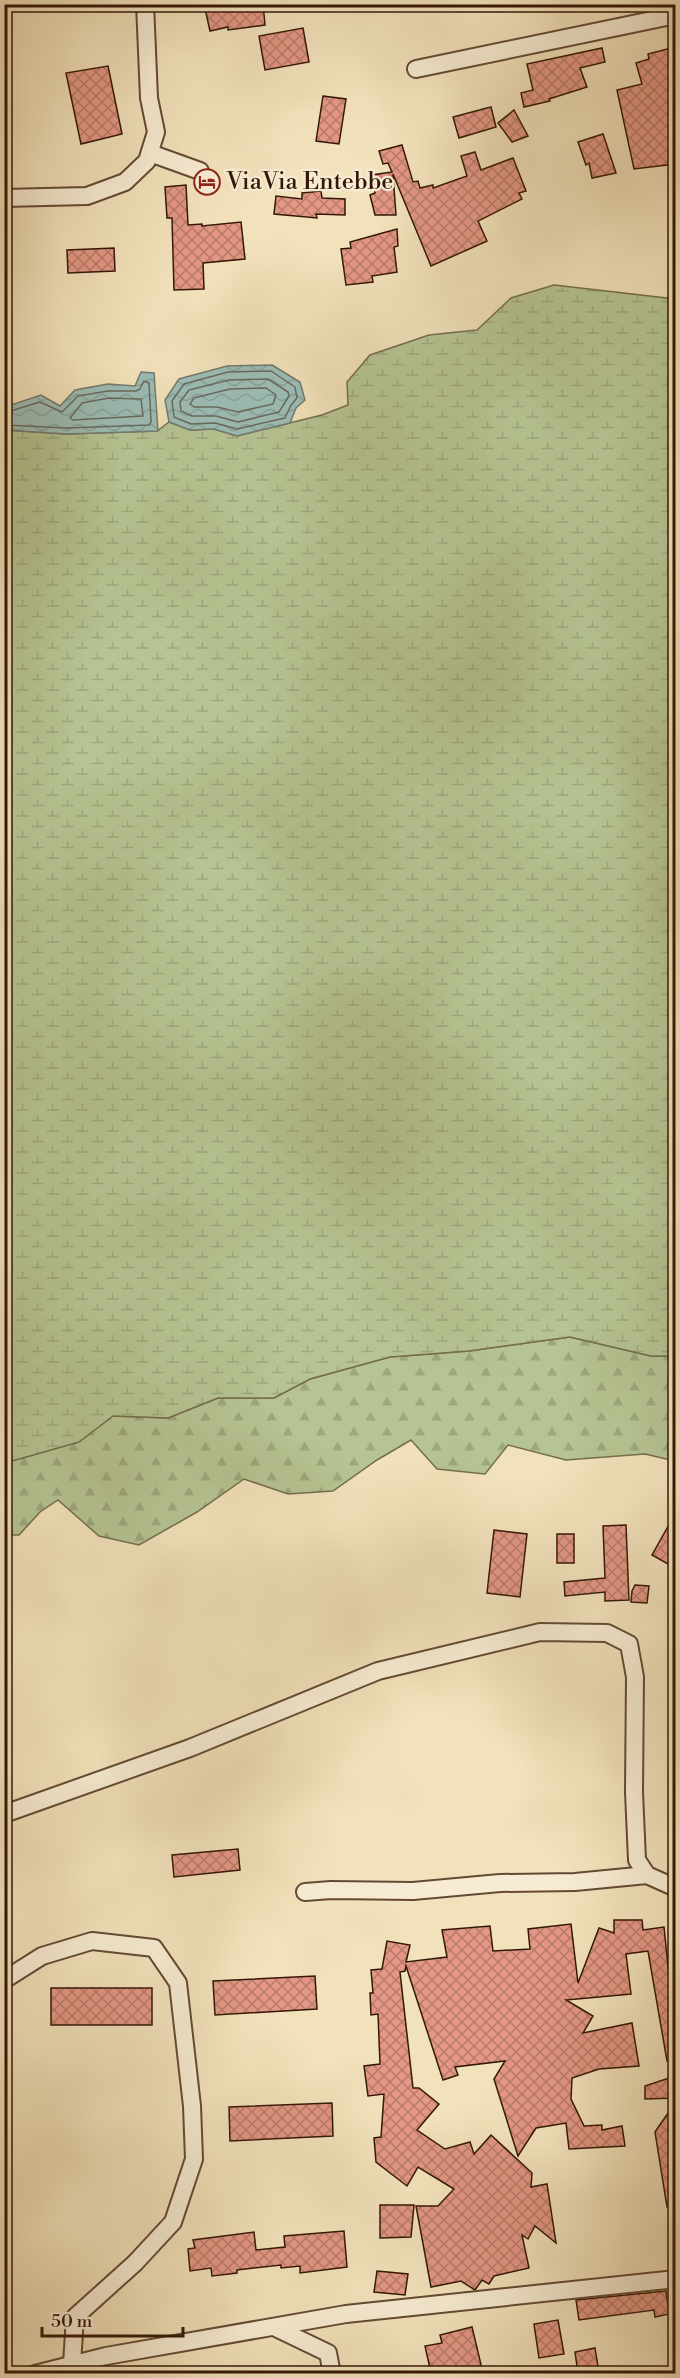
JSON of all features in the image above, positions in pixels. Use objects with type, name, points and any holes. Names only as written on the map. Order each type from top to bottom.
[{"type":"street","points":[[4,198],[87,196],[125,182],[147,161],[156,132],[149,98],[145,4]]},
{"type":"street","points":[[416,69],[675,15]]},
{"type":"street","points":[[150,153],[200,171]]},
{"type":"street","points":[[4,1814],[190,1748],[378,1671],[540,1632],[608,1633],[628,1644],[635,1677],[633,1792],[637,1860],[646,1875]]},
{"type":"street","points":[[305,1892],[413,1891],[500,1882],[574,1882],[646,1875],[675,1888]]},
{"type":"street","points":[[4,1980],[42,1956],[92,1941],[154,1948],[177,1983],[192,2106],[194,2158],[173,2222],[135,2263],[75,2318],[72,2364]]},
{"type":"street","points":[[35,2373],[106,2356],[346,2314],[675,2279]]},
{"type":"street","points":[[276,2328],[327,2353],[332,2373]]},
{"type":"green space","points":[[554,285],[675,299],[675,1356],[651,1356],[570,1337],[469,1351],[390,1357],[310,1379],[274,1398],[218,1398],[168,1418],[113,1416],[79,1442],[5,1463],[4,430],[67,434],[157,431],[169,422],[190,430],[214,429],[237,436],[322,415],[348,405],[347,382],[370,355],[429,335],[477,330],[511,298]]},
{"type":"green space","points":[[570,1337],[651,1356],[675,1356],[675,1461],[645,1454],[566,1460],[508,1445],[485,1474],[437,1469],[411,1440],[377,1460],[333,1491],[288,1494],[244,1479],[197,1512],[139,1545],[99,1536],[58,1500],[40,1512],[19,1535],[5,1535],[4,1463],[78,1442],[113,1416],[168,1418],[218,1398],[274,1398],[310,1379],[390,1357],[469,1351]]},
{"type":"water","points":[[272,365],[300,382],[305,400],[296,408],[290,423],[237,436],[214,429],[190,430],[169,422],[165,400],[179,379],[227,366]]},
{"type":"water","points":[[141,372],[154,373],[158,431],[67,434],[5,430],[5,407],[41,395],[60,406],[75,390],[108,384],[135,386]]},
{"type":"building","points":[[204,4],[263,4],[265,25],[228,30],[228,27],[210,31]]},
{"type":"building","points":[[303,28],[309,62],[265,70],[259,36]]},
{"type":"building","points":[[675,47],[675,121],[672,122],[675,164],[634,169],[617,90],[642,84],[636,63],[649,59],[648,54]]},
{"type":"building","points":[[602,48],[605,62],[580,68],[587,87],[549,99],[550,101],[524,107],[521,93],[533,90],[527,64]]},
{"type":"building","points":[[108,66],[122,134],[81,144],[66,73]]},
{"type":"building","points":[[323,96],[346,99],[339,144],[316,141]]},
{"type":"building","points":[[491,107],[496,127],[459,138],[453,117]]},
{"type":"building","points":[[514,110],[528,136],[512,142],[498,123]]},
{"type":"building","points":[[603,134],[616,173],[592,178],[589,163],[586,165],[578,142]]},
{"type":"building","points":[[402,145],[413,182],[418,181],[420,188],[433,185],[433,188],[467,176],[461,156],[475,152],[481,170],[513,158],[526,191],[519,193],[522,199],[478,221],[487,241],[431,266],[393,174],[396,215],[375,215],[370,195],[375,193],[372,175],[392,172],[388,163],[383,164],[379,151]]},
{"type":"building","points":[[186,185],[188,225],[241,222],[245,259],[203,263],[204,289],[174,290],[172,218],[167,218],[165,187]]},
{"type":"building","points":[[321,191],[322,198],[345,199],[345,215],[316,214],[317,218],[274,214],[276,196],[302,199],[302,193]]},
{"type":"building","points":[[397,229],[398,246],[394,247],[397,272],[372,276],[373,282],[346,285],[341,249],[351,248],[350,242]]},
{"type":"building","points":[[114,248],[115,271],[68,273],[67,250]]},
{"type":"building","points":[[675,1514],[675,1568],[652,1555]]},
{"type":"building","points":[[626,1525],[629,1600],[605,1601],[605,1592],[565,1596],[564,1582],[605,1578],[603,1526]]},
{"type":"building","points":[[494,1530],[527,1534],[520,1597],[487,1593]]},
{"type":"building","points":[[557,1534],[574,1534],[574,1563],[557,1563]]},
{"type":"building","points":[[635,1585],[649,1586],[647,1603],[631,1602]]},
{"type":"building","points":[[238,1849],[240,1870],[174,1877],[172,1855]]},
{"type":"building","points":[[614,1920],[642,1920],[643,1930],[664,1927],[669,1976],[675,1965],[675,2060],[667,2061],[648,1951],[626,1954],[631,1994],[566,2000],[593,2016],[583,2033],[632,2023],[639,2066],[599,2069],[572,2078],[571,2099],[584,2126],[602,2125],[602,2130],[622,2126],[625,2146],[569,2149],[566,2123],[536,2128],[518,2156],[494,2079],[505,2061],[455,2067],[458,2075],[443,2080],[406,1966],[405,1971],[400,1972],[413,2088],[419,2088],[439,2104],[417,2130],[445,2149],[470,2142],[474,2154],[491,2135],[532,2173],[531,2187],[547,2184],[556,2243],[535,2226],[528,2239],[522,2235],[529,2268],[494,2276],[489,2284],[482,2280],[475,2290],[461,2281],[431,2287],[416,2206],[438,2206],[454,2189],[418,2167],[407,2186],[376,2162],[374,2138],[381,2137],[384,2094],[368,2096],[364,2066],[380,2064],[378,2014],[371,2015],[370,1993],[373,1993],[371,1970],[382,1969],[387,1941],[410,1945],[406,1962],[447,1957],[442,1930],[490,1926],[493,1951],[530,1949],[528,1929],[571,1924],[578,1983],[599,1928],[614,1933]]},
{"type":"building","points":[[315,1976],[317,2009],[215,2015],[213,1981]]},
{"type":"building","points":[[51,1988],[152,1988],[152,2025],[51,2025]]},
{"type":"building","points":[[675,2076],[675,2098],[645,2099],[645,2086]]},
{"type":"building","points":[[332,2103],[333,2136],[230,2141],[229,2107]]},
{"type":"building","points":[[675,2103],[675,2207],[667,2207],[655,2132]]},
{"type":"building","points":[[380,2205],[414,2205],[411,2237],[380,2238]]},
{"type":"building","points":[[344,2231],[347,2267],[300,2273],[300,2266],[281,2268],[281,2265],[237,2270],[237,2273],[212,2276],[211,2268],[190,2271],[188,2249],[195,2248],[193,2240],[254,2232],[256,2250],[285,2247],[284,2236]]},
{"type":"building","points":[[377,2271],[408,2274],[405,2295],[374,2292]]},
{"type":"building","points":[[666,2291],[669,2314],[655,2317],[654,2310],[579,2320],[576,2300]]},
{"type":"building","points":[[558,2320],[564,2354],[539,2358],[534,2324]]},
{"type":"building","points":[[472,2327],[483,2373],[431,2373],[425,2346],[442,2343],[440,2335]]},
{"type":"building","points":[[595,2348],[599,2373],[578,2373],[575,2352]]},
{"type":"place","name":"ViaVia Entebbe","points":[[207,182]]}]
